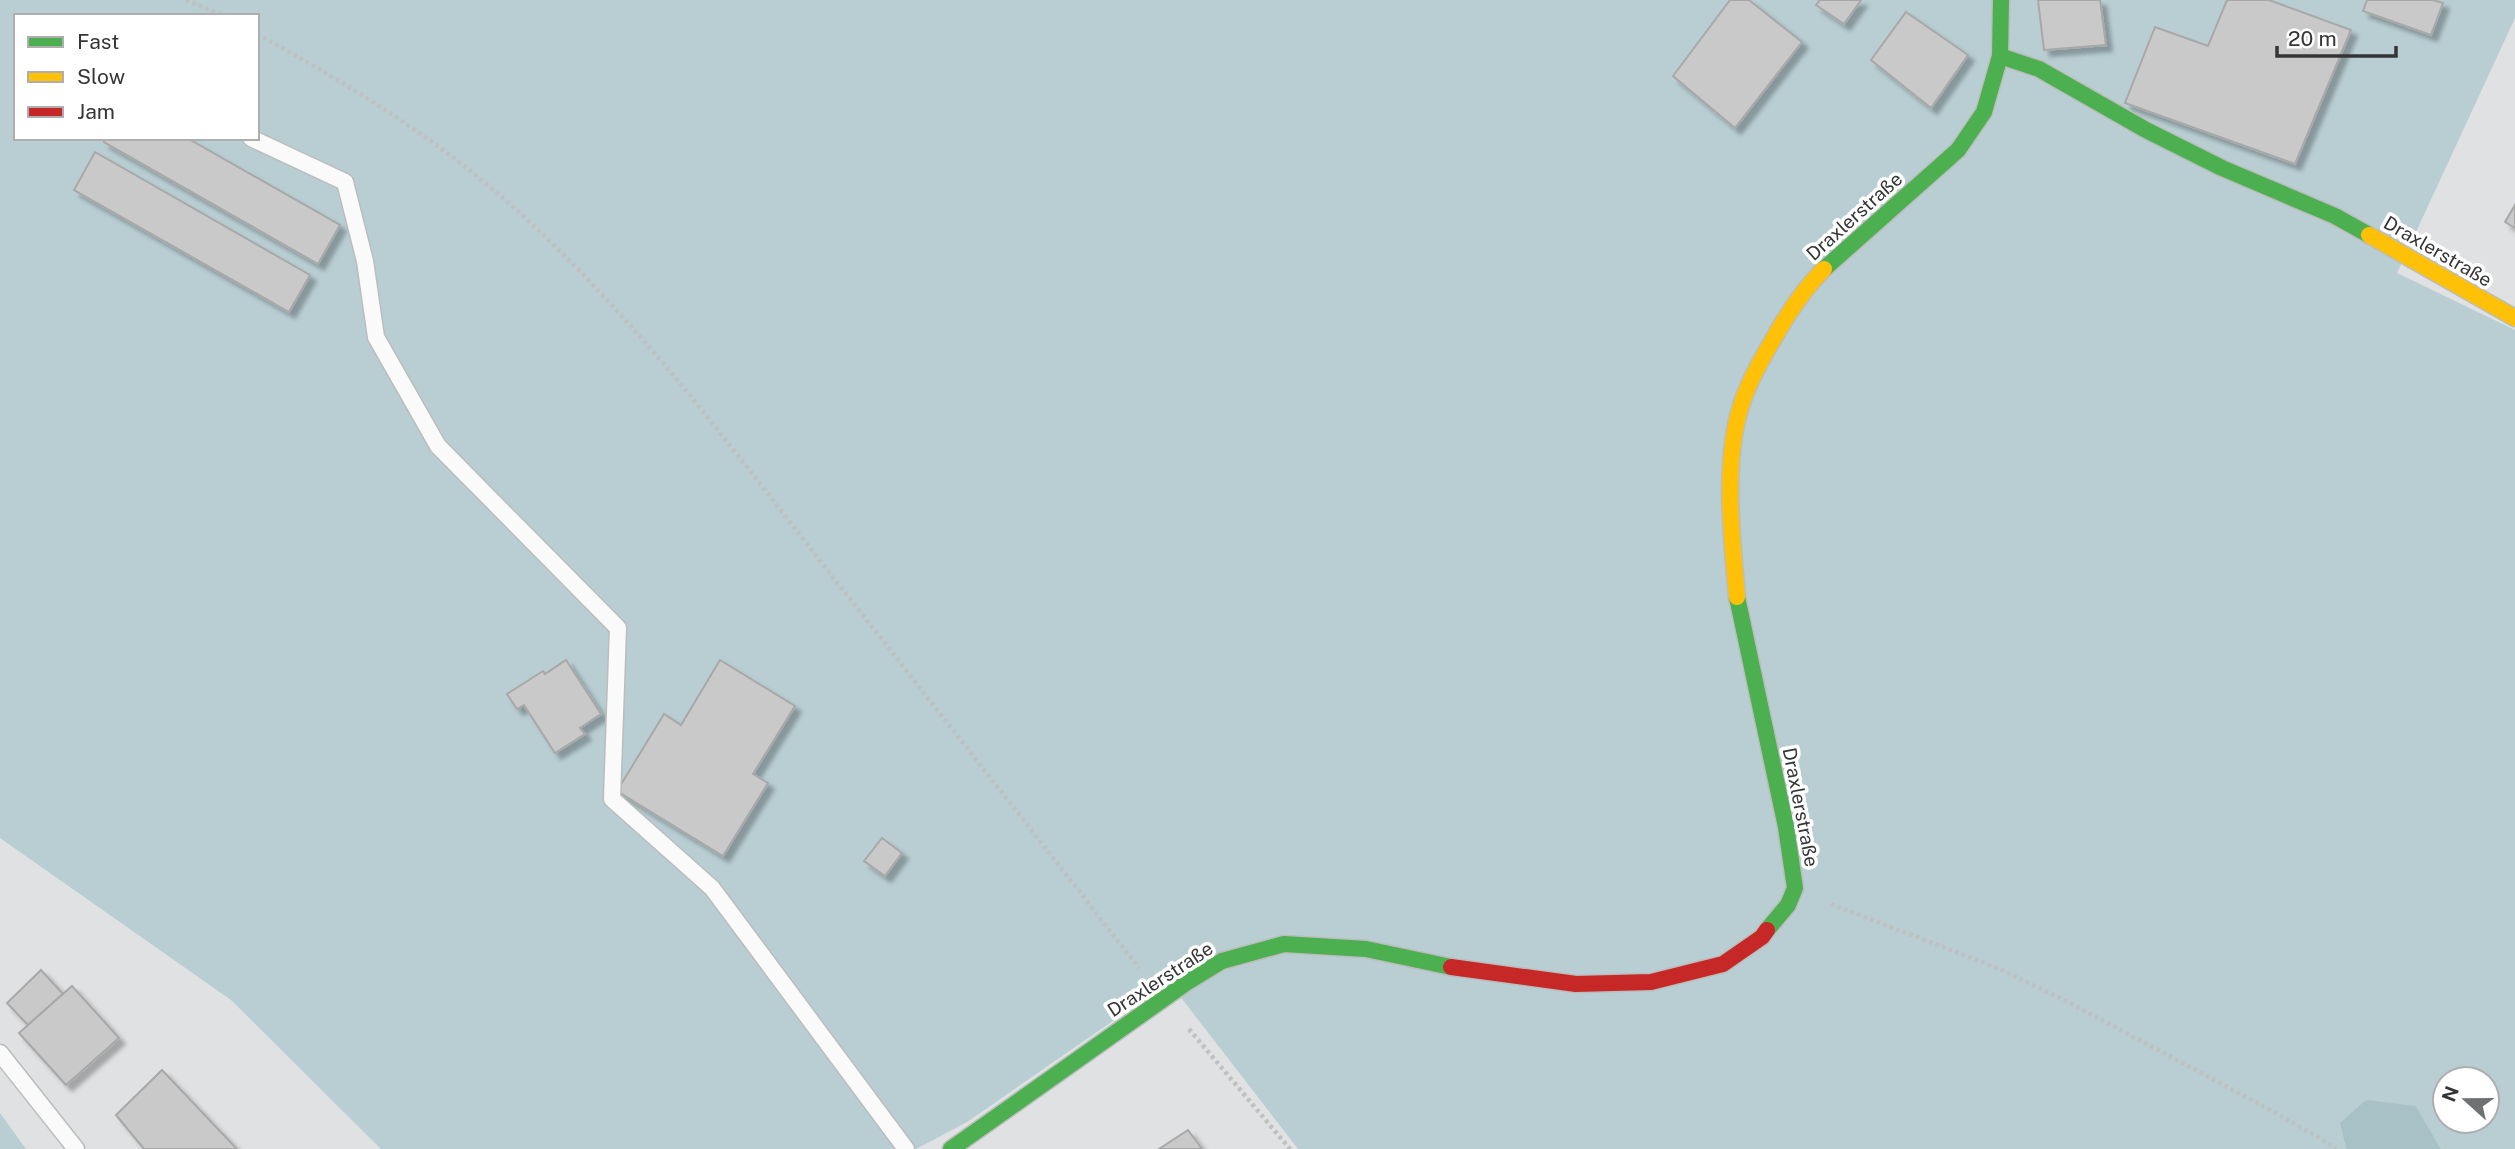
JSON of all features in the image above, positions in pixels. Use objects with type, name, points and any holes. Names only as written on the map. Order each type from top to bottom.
[{"type":"street","name":"Draxlerstraße","points":[[951,1149],[1222,961],[1284,944],[1366,949],[1438,965],[1576,984],[1651,982],[1723,964],[1762,937],[1788,905],[1796,888],[1786,827],[1738,608],[1731,531],[1732,464],[1738,416],[1755,370],[1791,309],[1822,271],[1958,150],[1984,112],[2000,56],[2001,0]]},
{"type":"street","name":"Draxlerstraße","points":[[2000,56],[2039,69],[2222,168],[2335,216],[2515,318]]},
{"type":"lane","points":[[255,140],[345,182],[365,261],[376,337],[438,446],[618,628],[612,799],[712,888],[906,1149]]},
{"type":"lane","points":[[0,1053],[76,1149]]},
{"type":"path","points":[[186,0],[219,14]]},
{"type":"path","points":[[259,35],[336,78],[423,135],[496,192],[578,270],[686,389],[1164,999],[1290,1149]]},
{"type":"path","points":[[1796,888],[2000,969],[2250,1099],[2336,1149]]},
{"type":"shaded area","points":[[0,0],[2515,0],[2515,18],[2397,273],[2515,330],[2515,1149],[2441,1149],[2433,1135],[2501,1135],[2501,1065],[2431,1065],[2431,1132],[2416,1106],[2340,1123],[2346,1149],[1298,1149],[1169,982],[967,1122],[916,1149],[381,1149],[231,1000],[0,838]]},
{"type":"shaded area","points":[[2366,1100],[2416,1106],[2441,1149],[2346,1149],[2340,1123]]},
{"type":"shaded area","points":[[0,1113],[26,1149],[0,1149]]},
{"type":"building","points":[[1730,0],[1749,0],[1802,42],[1735,128],[1673,76]]},
{"type":"building","points":[[1820,0],[1861,0],[1844,24],[1816,5]]},
{"type":"building","points":[[2038,0],[2100,0],[2106,45],[2044,50]]},
{"type":"building","points":[[2227,0],[2269,0],[2351,30],[2295,164],[2125,103],[2155,27],[2208,46]]},
{"type":"building","points":[[2367,0],[2433,0],[2443,3],[2431,35],[2363,11]]},
{"type":"building","points":[[1906,12],[1968,55],[1931,108],[1871,60]]},
{"type":"building","points":[[191,140],[340,225],[318,264],[104,142]]},
{"type":"building","points":[[95,152],[310,275],[289,312],[74,190]]},
{"type":"building","points":[[2515,205],[2515,228],[2505,222]]},
{"type":"building","points":[[566,660],[601,714],[580,728],[585,734],[555,753],[524,705],[517,709],[507,694]]},
{"type":"building","points":[[720,660],[795,706],[753,774],[768,783],[723,856],[617,791],[664,714],[681,725]]},
{"type":"building","points":[[882,838],[902,853],[885,876],[864,861]]},
{"type":"building","points":[[41,970],[63,994],[28,1025],[7,1003]]},
{"type":"building","points":[[72,986],[119,1038],[66,1085],[19,1033]]},
{"type":"building","points":[[162,1070],[237,1149],[144,1149],[116,1115]]},
{"type":"building","points":[[1188,1130],[1202,1149],[1159,1149]]},
{"type":"traffic: fast","points":[[1824,269],[1958,150],[1984,112],[2000,56],[2001,0]]},
{"type":"traffic: fast","points":[[2000,56],[2039,69],[2146,130],[2222,168],[2335,216],[2369,235]]},
{"type":"traffic: fast","points":[[1737,597],[1786,827],[1795,888],[1788,905],[1767,930]]},
{"type":"traffic: fast","points":[[951,1149],[1186,983],[1222,961],[1284,944],[1366,949],[1451,967]]},
{"type":"traffic: slow","points":[[2369,235],[2515,318]]},
{"type":"traffic: slow","points":[[1737,597],[1730,483],[1738,416],[1753,376],[1779,329],[1803,293],[1824,269]]},
{"type":"traffic: jam","points":[[1451,967],[1576,984],[1651,982],[1723,964],[1762,937],[1767,930]]}]
